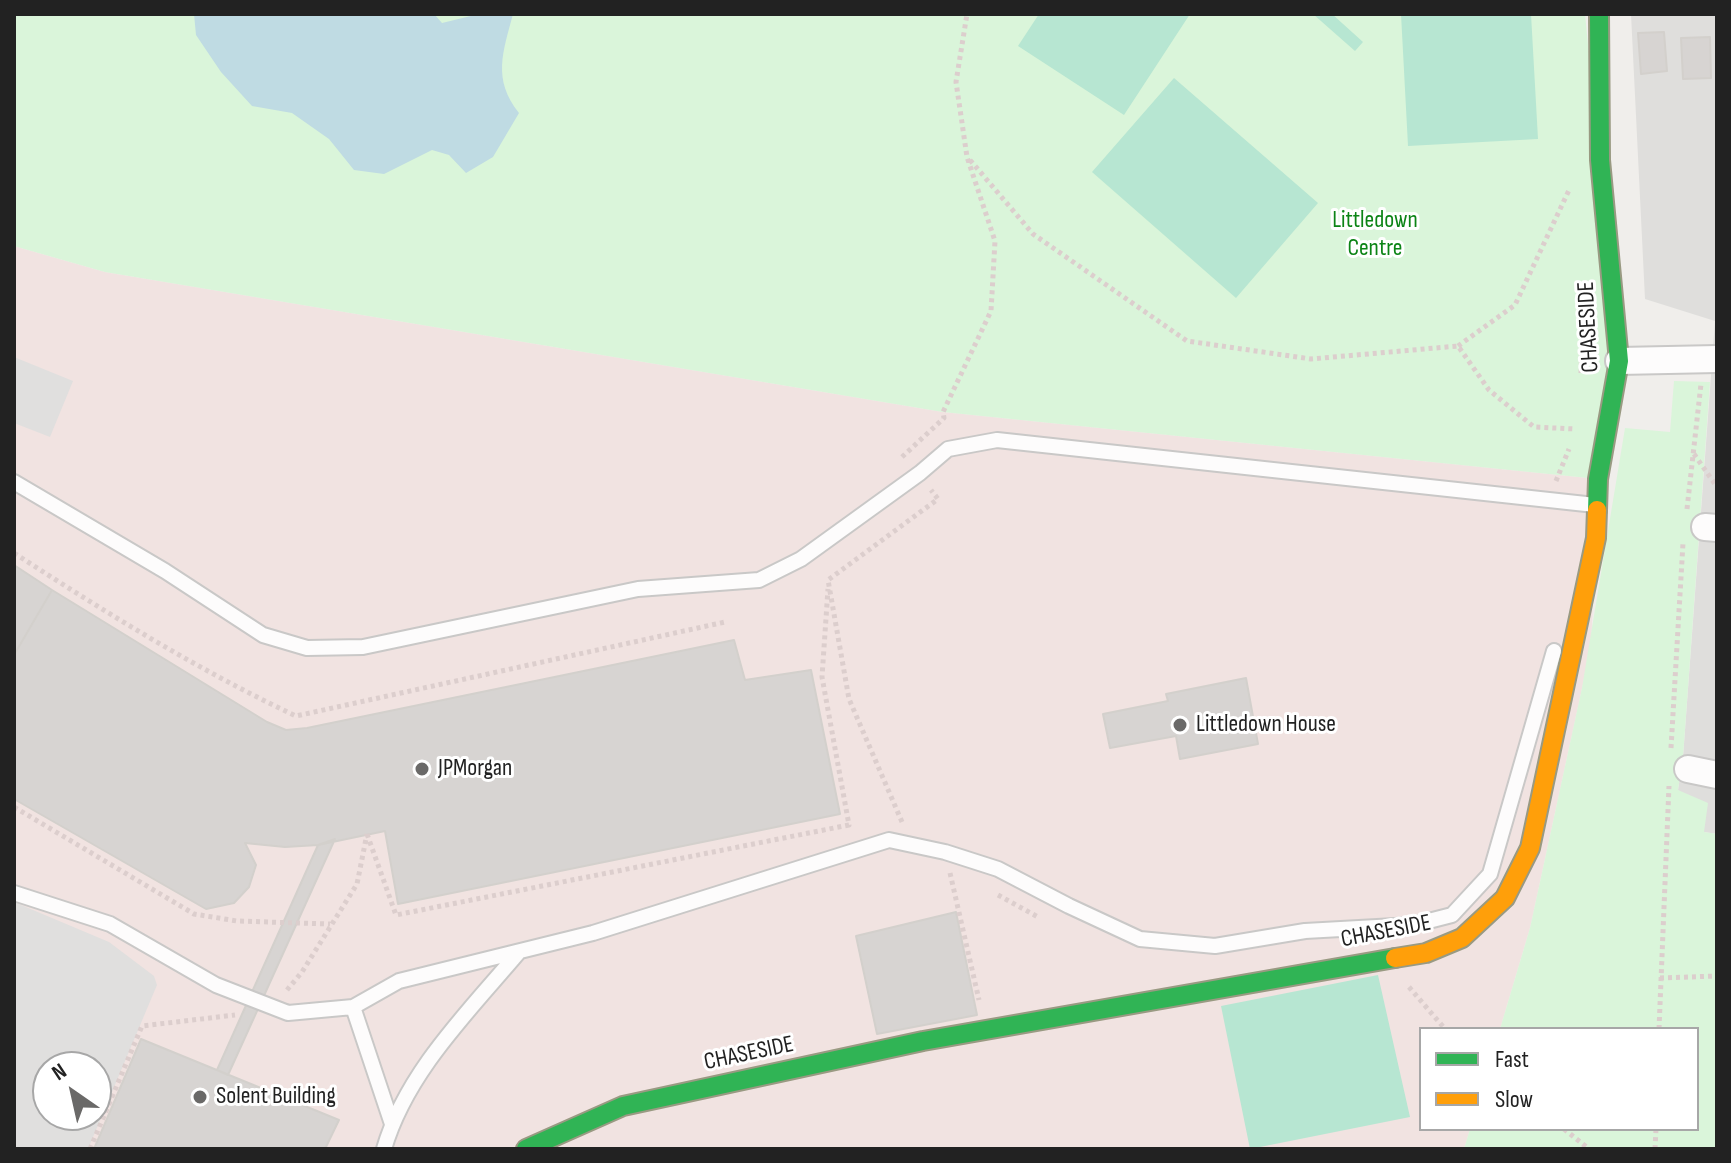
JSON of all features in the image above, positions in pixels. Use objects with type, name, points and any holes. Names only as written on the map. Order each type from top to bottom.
[{"type":"street","name":"CHASESIDE","points":[[526,1149],[623,1106],[985,1029],[1426,953],[1462,938],[1505,898],[1530,848],[1596,538],[1598,479],[1619,361],[1600,160],[1599,14]]},
{"type":"street","points":[[1619,361],[1710,358]]},
{"type":"street","points":[[1676,768],[1717,775]]},
{"type":"lane","points":[[14,482],[165,571],[263,635],[307,648],[363,647],[638,589],[759,580],[801,559],[920,473],[948,449],[997,440],[1596,505],[1582,532],[1559,632],[1490,874],[1452,915],[1413,925],[1305,931],[1215,946],[1140,939],[998,869],[945,852],[889,840],[593,933],[399,981],[353,1007],[288,1013],[216,985],[110,924],[14,893]]},
{"type":"lane","points":[[384,1149],[392,1124],[438,1047],[518,953]]},
{"type":"lane","points":[[353,1007],[392,1124]]},
{"type":"path","points":[[828,580],[938,499],[920,473],[901,458],[944,418],[943,412],[991,311],[995,241],[967,157],[956,82],[967,14]]},
{"type":"path","points":[[967,157],[1033,234],[1187,341],[1311,359],[1458,346],[1515,305],[1578,172],[1600,160]]},
{"type":"path","points":[[1458,346],[1489,390],[1534,427],[1608,431]]},
{"type":"path","points":[[1659,1027],[1676,768],[1679,575],[1698,526],[1693,454],[1710,358]]},
{"type":"path","points":[[1693,454],[1717,487]]},
{"type":"path","points":[[367,834],[396,915],[849,825],[822,677],[828,580]]},
{"type":"path","points":[[828,580],[849,699],[899,820],[945,852],[985,1029]]},
{"type":"path","points":[[14,807],[194,914],[237,921],[331,924]]},
{"type":"path","points":[[1385,959],[1443,1027]]},
{"type":"path","points":[[1660,978],[1717,976]]},
{"type":"path","points":[[1566,1131],[1589,1149]]},
{"type":"shaded area","points":[[1631,14],[1717,14],[1717,834],[1704,832],[1678,790],[1715,321],[1645,299]]},
{"type":"shaded area","points":[[14,246],[105,272],[943,412],[1598,479],[1591,647],[1530,928],[1501,1027],[1419,1027],[1419,1131],[1469,1131],[1464,1149],[14,1149]]},
{"type":"shaded area","points":[[14,357],[73,381],[50,437],[14,423]]},
{"type":"shaded area","points":[[14,902],[109,942],[154,976],[157,985],[112,1092],[112,1051],[32,1051],[32,1131],[96,1131],[88,1149],[14,1149]]},
{"type":"green space","name":"Littledown Centre","points":[[14,14],[1585,14],[1619,361],[1598,479],[943,412],[105,272],[14,246]]},
{"type":"green space","points":[[1039,14],[1190,14],[1124,115],[1018,46]]},
{"type":"green space","points":[[1313,14],[1332,14],[1363,42],[1355,51]]},
{"type":"green space","points":[[1401,14],[1531,14],[1538,139],[1408,146]]},
{"type":"green space","points":[[1174,78],[1318,203],[1236,298],[1092,172]]},
{"type":"green space","points":[[1674,381],[1710,382],[1683,757],[1678,790],[1708,803],[1704,832],[1717,834],[1717,1149],[1464,1149],[1469,1131],[1699,1131],[1699,1027],[1501,1027],[1530,928],[1582,688],[1625,428],[1670,432]]},
{"type":"green space","points":[[1378,975],[1410,1117],[1250,1149],[1221,1006]]},
{"type":"water","points":[[194,14],[434,14],[442,23],[479,14],[513,14],[502,65],[505,89],[519,113],[493,157],[466,173],[449,155],[432,150],[384,174],[354,170],[329,139],[292,113],[252,106],[221,72],[196,35]]},
{"type":"building","points":[[1664,32],[1667,71],[1641,74],[1638,33]]},
{"type":"building","points":[[1710,37],[1711,78],[1683,79],[1681,38]]},
{"type":"building","points":[[14,565],[52,590],[14,655]]},
{"type":"building","name":"JPMorgan","points":[[52,590],[267,722],[286,730],[734,640],[745,680],[811,670],[840,814],[398,904],[385,831],[318,845],[285,847],[245,843],[256,865],[249,887],[234,903],[206,909],[14,799],[14,655]]},
{"type":"building","name":"Littledown House","points":[[1246,678],[1258,744],[1180,759],[1176,736],[1110,748],[1103,714],[1168,701],[1166,694]]},
{"type":"building","points":[[335,839],[228,1075],[217,1070],[318,845]]},
{"type":"building","points":[[956,912],[977,1015],[877,1034],[856,936]]},
{"type":"building","name":"Solent Building","points":[[141,1039],[339,1120],[325,1149],[94,1149],[102,1131],[112,1131],[112,1107]]},
{"type":"traffic: fast","points":[[1597,510],[1598,479],[1619,361],[1600,160],[1599,14]]},
{"type":"traffic: fast","points":[[526,1149],[623,1106],[923,1041],[1395,958]]},
{"type":"traffic: slow","points":[[1395,958],[1426,953],[1462,938],[1505,898],[1530,848],[1596,538],[1597,510]]},
{"type":"place","name":"Littledown House","points":[[1180,725]]},
{"type":"place","name":"JPMorgan","points":[[422,769]]},
{"type":"place","name":"Solent Building","points":[[200,1097]]}]
